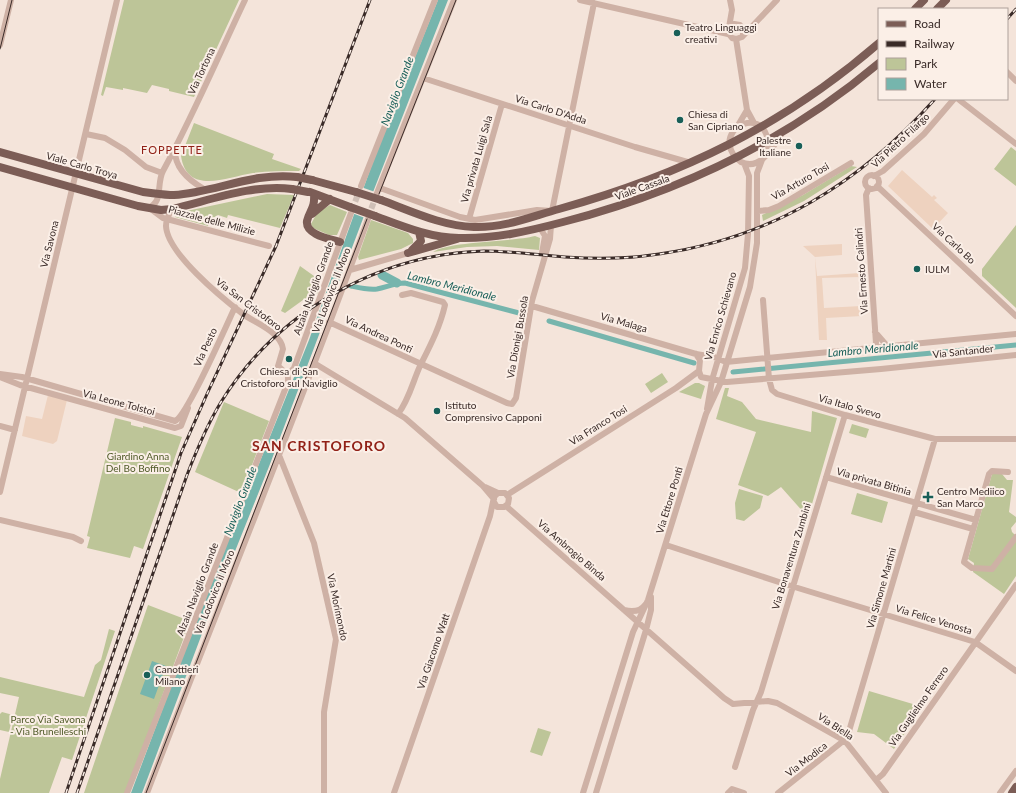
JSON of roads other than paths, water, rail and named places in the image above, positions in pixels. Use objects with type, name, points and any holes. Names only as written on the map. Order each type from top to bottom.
[{"type":"main road","points":[[916,8],[924,0]]},
{"type":"main road","points":[[939,8],[946,0]]},
{"type":"main road","name":"Viale Cassala","points":[[379,194],[435,220],[459,226],[489,227],[520,222],[632,187],[692,163],[730,144],[758,125],[809,97],[878,44]]},
{"type":"main road","name":"Viale Cassala","points":[[292,189],[330,199],[371,218],[398,224],[419,232],[459,238],[496,237],[540,228],[617,207],[657,193],[701,175],[736,158],[784,131],[826,104],[878,64]]},
{"type":"main road","name":"Viale Carlo Troya","points":[[0,152],[143,192],[161,194]]},
{"type":"main road","points":[[0,167],[149,208]]},
{"type":"main road","name":"Piazzale delle Milizie","points":[[161,194],[175,195],[252,178],[277,176],[296,177],[379,194]]},
{"type":"main road","name":"Piazzale delle Milizie","points":[[149,208],[172,209],[251,190],[268,188],[292,189]]},
{"type":"main road","points":[[314,194],[315,202],[307,224],[312,232],[340,242]]},
{"type":"main road","points":[[311,214],[330,199]]},
{"type":"main road","points":[[551,225],[552,211]]},
{"type":"main road","points":[[408,253],[419,245],[421,238],[419,232]]},
{"type":"main road","points":[[408,253],[459,238]]},
{"type":"main road","points":[[1012,793],[1016,787]]},
{"type":"street","points":[[0,45],[3,20],[11,0]]},
{"type":"street","name":"Via Savona","points":[[0,492],[117,0]]},
{"type":"street","name":"Via Tortona","points":[[161,194],[162,173],[175,151],[245,0]]},
{"type":"street","points":[[361,186],[435,0]]},
{"type":"street","points":[[379,194],[454,0]]},
{"type":"street","points":[[580,0],[728,34],[736,40],[747,110],[758,125],[765,129],[769,140],[768,153]]},
{"type":"street","points":[[730,0],[732,10],[740,25],[743,35]]},
{"type":"street","points":[[736,40],[743,35],[777,0]]},
{"type":"street","points":[[552,211],[594,3]]},
{"type":"street","points":[[728,34],[732,10]]},
{"type":"street","points":[[730,26],[758,20]]},
{"type":"street","points":[[1008,73],[1016,81]]},
{"type":"street","name":"Via Carlo D'Adda","points":[[423,78],[569,126],[692,163]]},
{"type":"street","name":"Via Pietro Filargo","points":[[874,176],[881,173],[924,134],[953,100]]},
{"type":"street","points":[[959,100],[1016,144]]},
{"type":"street","name":"Via privata Luigi Sala","points":[[469,219],[502,104]]},
{"type":"street","points":[[747,110],[732,134],[730,144],[731,151],[736,158],[744,163],[754,163],[762,160]]},
{"type":"street","name":"Viale Cassala","points":[[736,129],[744,124],[758,125]]},
{"type":"street","name":"Viale Cassala","points":[[762,160],[784,131]]},
{"type":"street","points":[[86,134],[105,138],[126,150],[146,167],[162,173]]},
{"type":"street","points":[[175,151],[175,159],[181,170],[191,180],[204,189]]},
{"type":"street","points":[[674,158],[676,170]]},
{"type":"street","name":"Via Enrico Schievano","points":[[721,382],[753,273],[757,243],[758,173],[762,160]]},
{"type":"street","name":"Via Enrico Schievano","points":[[712,380],[745,268],[748,234],[749,176],[744,163]]},
{"type":"street","name":"Via Arturo Tosi","points":[[758,211],[769,210],[779,206],[851,163]]},
{"type":"street","points":[[870,176],[874,176],[878,180],[877,186],[873,189],[869,188],[866,185],[866,179],[870,176]]},
{"type":"street","name":"Via Carlo Bo","points":[[877,186],[1016,316]]},
{"type":"street","name":"Via Ernesto Calindri","points":[[869,188],[866,195],[876,343],[873,349]]},
{"type":"street","name":"Piazzale delle Milizie","points":[[161,194],[156,203],[149,208],[160,216],[269,246]]},
{"type":"street","name":"Viale Cassala","points":[[379,194],[469,219],[484,219],[538,210],[552,211]]},
{"type":"street","points":[[556,195],[560,201],[569,206]]},
{"type":"street","points":[[167,219],[172,209]]},
{"type":"street","name":"Alzaia Naviglio Grande","points":[[127,793],[285,390],[288,375],[294,368],[351,213]]},
{"type":"street","name":"Via Lodovico il Moro","points":[[148,793],[198,658],[371,218]]},
{"type":"street","name":"Via San Cristoforo","points":[[167,219],[166,229],[170,240],[204,282],[235,307],[278,337],[283,349],[278,366],[288,375]]},
{"type":"street","name":"Via Dionigi Bussola","points":[[512,404],[516,398],[532,306],[550,239],[551,225]]},
{"type":"street","name":"Via Dionigi Bussola","points":[[540,228],[545,236],[540,274]]},
{"type":"street","points":[[350,270],[408,253]]},
{"type":"street","name":"Via Andrea Ponti","points":[[402,295],[411,294],[443,302],[445,305],[442,318],[421,364]]},
{"type":"street","points":[[763,300],[769,377]]},
{"type":"street","name":"Via Malaga","points":[[532,306],[696,354],[710,356],[726,362]]},
{"type":"street","name":"Via Pesto","points":[[178,420],[193,395],[235,307]]},
{"type":"street","name":"Via Andrea Ponti","points":[[329,322],[507,404],[512,404]]},
{"type":"street","points":[[875,332],[888,347]]},
{"type":"street","name":"Via Santander","points":[[768,360],[1016,334]]},
{"type":"street","points":[[696,354],[699,356],[699,371],[701,377],[712,380]]},
{"type":"street","name":"Via Santander","points":[[712,380],[721,382],[1016,355]]},
{"type":"street","points":[[700,364],[710,356]]},
{"type":"street","points":[[726,362],[768,360]]},
{"type":"street","points":[[314,363],[398,414],[483,486],[495,503],[506,506],[509,501],[507,495],[503,492],[498,493],[483,486]]},
{"type":"street","points":[[398,414],[404,405],[421,364]]},
{"type":"street","name":"Via Franco Tosi","points":[[507,495],[676,388],[699,371]]},
{"type":"street","name":"Via Leone Tolstoi","points":[[0,375],[27,378],[161,421],[178,428]]},
{"type":"street","name":"Via Leone Tolstoi","points":[[0,375],[25,386],[73,400],[161,421],[178,420]]},
{"type":"street","name":"Via Italo Svevo","points":[[769,377],[772,390],[777,394],[845,416],[935,439],[1016,439]]},
{"type":"street","name":"Via Ettore Ponti","points":[[583,793],[638,622],[651,592],[666,545],[706,414],[712,380]]},
{"type":"street","name":"Via Ettore Ponti","points":[[706,414],[721,382]]},
{"type":"street","name":"Via Leone Tolstoi","points":[[73,400],[72,396],[76,393]]},
{"type":"street","name":"Via Pesto","points":[[178,428],[183,423],[193,395]]},
{"type":"street","name":"Via Bonaventura Zumbini","points":[[735,767],[756,702],[761,692],[792,586],[845,416]]},
{"type":"street","points":[[0,426],[15,430]]},
{"type":"street","name":"Via Simone Martini","points":[[845,741],[935,439]]},
{"type":"street","name":"Via Morimondo","points":[[279,455],[314,543],[336,639],[324,712],[324,793]]},
{"type":"street","points":[[1008,472],[990,472],[964,561],[974,567],[992,570],[1016,536]]},
{"type":"street","name":"Via privata Bitinia","points":[[826,477],[976,520]]},
{"type":"street","points":[[495,503],[498,493]]},
{"type":"street","name":"Via Giacomo Watt","points":[[394,793],[495,503]]},
{"type":"street","name":"Via Ambrogio Binda","points":[[506,506],[646,630],[733,704],[756,702]]},
{"type":"street","points":[[914,512],[974,530]]},
{"type":"street","points":[[0,520],[73,537],[81,541]]},
{"type":"street","name":"Via Felice Venosta","points":[[666,545],[792,586],[975,642],[1016,671]]},
{"type":"street","name":"Via Guglielmo Ferrero","points":[[876,780],[883,774],[1016,585]]},
{"type":"street","name":"Via Ettore Ponti","points":[[596,793],[646,630],[651,610],[651,592]]},
{"type":"street","points":[[624,610],[640,610],[648,600]]},
{"type":"street","points":[[642,642],[656,638]]},
{"type":"street","name":"Via Biella","points":[[756,702],[777,703],[845,741],[886,793]]},
{"type":"street","points":[[606,718],[618,721]]},
{"type":"street","name":"Via Modica","points":[[778,793],[845,741]]},
{"type":"street","points":[[1000,793],[1016,772]]},
{"type":"street","points":[[729,791],[744,793]]},
{"type":"water","points":[[438,0],[448,0],[270,464],[203,631],[142,793],[131,793],[194,625],[309,340],[375,156]]},
{"type":"water","points":[[152,661],[166,666],[154,699],[140,694]]},
{"type":"waterway","points":[[382,275],[397,283]]},
{"type":"waterway","name":"Lambro Meridionale","points":[[351,286],[364,289],[374,289],[405,283],[523,314]]},
{"type":"waterway","name":"Lambro Meridionale","points":[[549,321],[694,363]]},
{"type":"waterway","name":"Lambro Meridionale","points":[[733,372],[1016,345]]},
{"type":"tunnel","points":[[352,210],[360,189]]},
{"type":"tunnel","points":[[368,217],[377,194]]},
{"type":"tram line","points":[[0,49],[12,0]]},
{"type":"tram line","points":[[379,194],[456,0]]},
{"type":"tram line","points":[[146,793],[367,219]]},
{"type":"railway","points":[[66,793],[181,453],[276,246],[370,0]]},
{"type":"railway","points":[[1008,18],[1016,9]]},
{"type":"railway","points":[[77,793],[198,447],[221,402],[244,370],[271,341],[301,315],[334,294],[369,276],[406,263],[445,255],[484,251],[514,252],[577,258],[624,258],[647,256],[700,246],[739,235],[776,220],[811,202],[845,181],[906,129],[934,100]]},
{"type":"place","name":"Teatro Linguaggi creativi","points":[[677,33]]},
{"type":"place","name":"Chiesa di San Cipriano","points":[[680,120]]},
{"type":"place","name":"Palestre Italiane","points":[[799,146]]},
{"type":"place","name":"IULM","points":[[917,269]]},
{"type":"place","name":"Chiesa di San Cristoforo sul Naviglio","points":[[289,359]]},
{"type":"place","name":"Istituto Comprensivo Capponi","points":[[437,411]]},
{"type":"place","name":"Centro Mediico San Marco","points":[[928,497]]},
{"type":"place","name":"Canottieri Milano","points":[[147,675]]},
{"type":"district","name":"FOPPETTE","points":[[172,150]]},
{"type":"district","name":"SAN CRISTOFORO","points":[[319,446]]},
{"type":"water label","name":"Naviglio Grande","points":[[397,91]]},
{"type":"water label","name":"Naviglio Grande","points":[[240,501]]},
{"type":"park label","name":"Giardino Anna Del Bo Boffino","points":[[138,462]]},
{"type":"park label","name":"Parco Via Savona - Via Brunelleschi","points":[[48,724]]}]
